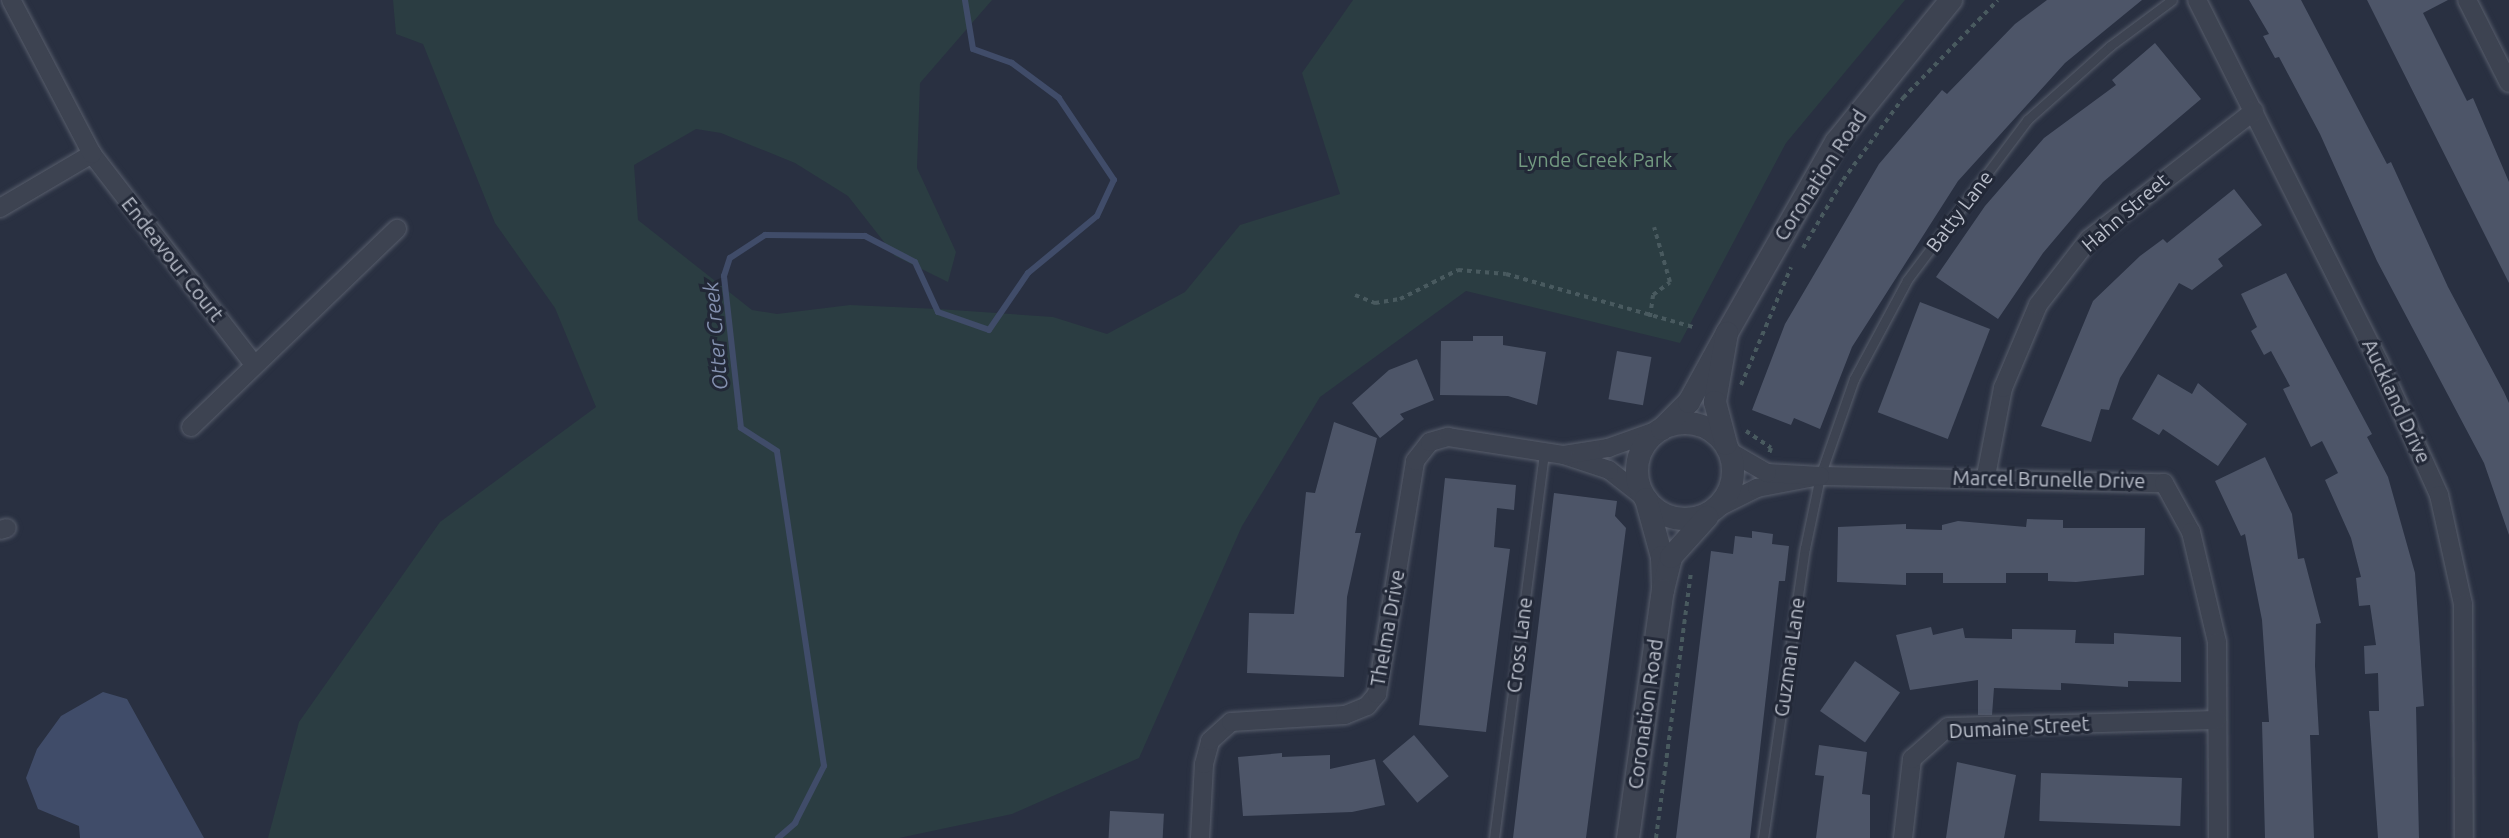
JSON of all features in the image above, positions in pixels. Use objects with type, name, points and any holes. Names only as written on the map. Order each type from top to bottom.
[{"type":"street","name":"Endeavour Court","points":[[11,0],[92,154],[254,364]]},
{"type":"street","name":"Coronation Road","points":[[1661,429],[1689,402],[1836,142],[1952,0]]},
{"type":"street","name":"Auckland Drive","points":[[2197,0],[2419,445],[2448,522],[2463,604],[2464,838]]},
{"type":"street","points":[[2467,0],[2509,83]]},
{"type":"street","name":"Hahn Street","points":[[1986,476],[2003,388],[2038,305],[2089,239],[2254,111]]},
{"type":"street","points":[[0,208],[92,154]]},
{"type":"street","points":[[191,427],[397,229]]},
{"type":"street","name":"Coronation Road","points":[[1727,333],[1715,402],[1729,451]]},
{"type":"street","points":[[1544,453],[1564,455],[1609,470],[1646,499],[1657,511],[1679,519],[1717,508],[1732,482],[1729,451],[1707,428],[1676,424],[1608,448],[1564,455]]},
{"type":"street","points":[[1646,499],[1637,469],[1649,439],[1661,429]]},
{"type":"street","name":"Thelma Drive","points":[[1200,838],[1204,764],[1210,741],[1231,722],[1345,715],[1367,706],[1377,694],[1415,461],[1430,442],[1448,437],[1544,453]]},
{"type":"street","name":"Marcel Brunelle Drive","points":[[1729,451],[1767,473],[1820,476],[1986,476],[2164,483],[2191,532],[2207,584],[2217,642],[2218,838]]},
{"type":"street","name":"Marcel Brunelle Drive","points":[[1717,508],[1757,488],[1820,476]]},
{"type":"street","name":"Coronation Road","points":[[1646,499],[1662,557],[1663,590]]},
{"type":"street","name":"Coronation Road","points":[[1628,838],[1663,590],[1671,557],[1717,508]]},
{"type":"street","name":"Dumaine Street","points":[[1903,838],[1912,759],[1948,727],[2217,720]]},
{"type":"lane","name":"Batty Lane","points":[[1820,476],[1854,378],[1907,280],[2027,120],[2110,46],[2172,0]]},
{"type":"lane","name":"Cross Lane","points":[[1494,838],[1544,453]]},
{"type":"lane","name":"Guzman Lane","points":[[1763,838],[1820,476]]},
{"type":"path","points":[[1737,395],[1791,269],[1843,180],[1903,98],[1998,0]]},
{"type":"path","points":[[1650,317],[1653,295],[1670,282],[1654,227]]},
{"type":"path","points":[[1355,295],[1375,303],[1400,299],[1458,270],[1506,274],[1650,317],[1693,327]]},
{"type":"path","points":[[1740,420],[1753,441],[1771,448],[1768,458]]},
{"type":"path","points":[[1656,838],[1694,564]]},
{"type":"green space","name":"Lynde Creek Park","points":[[393,0],[992,0],[920,83],[917,168],[956,252],[948,282],[895,256],[848,196],[795,163],[721,133],[696,129],[634,165],[638,220],[752,310],[777,314],[850,305],[938,309],[1053,317],[1107,334],[1185,292],[1240,225],[1340,194],[1302,73],[1353,0],[1905,0],[1786,143],[1680,343],[1466,291],[1320,397],[1242,526],[1139,758],[1012,814],[899,838],[268,838],[299,722],[440,522],[596,407],[555,308],[495,223],[423,44],[396,34]]},
{"type":"water","points":[[103,692],[127,699],[204,838],[80,838],[79,826],[38,809],[26,778],[37,749],[61,716]]},
{"type":"building","points":[[2047,0],[2142,0],[2065,63],[1958,181],[1852,347],[1820,429],[1794,418],[1791,425],[1752,410],[1785,324],[1879,164],[1942,90],[1947,94],[2015,24]]},
{"type":"building","points":[[2249,0],[2301,0],[2387,164],[2391,162],[2448,287],[2504,392],[2509,403],[2509,535],[2484,463],[2377,261],[2320,134],[2279,57],[2275,58],[2263,36],[2269,34]]},
{"type":"building","points":[[2367,0],[2448,0],[2423,13],[2467,101],[2473,98],[2509,182],[2509,283]]},
{"type":"building","points":[[2155,43],[2201,99],[2103,182],[2043,253],[1998,319],[1936,277],[1985,206],[2044,138],[2116,85],[2112,80]]},
{"type":"building","points":[[2234,189],[2262,225],[2218,259],[2223,266],[2192,290],[2179,283],[2120,378],[2109,410],[2101,409],[2091,442],[2041,426],[2093,301],[2140,256],[2163,239],[2167,243]]},
{"type":"building","points":[[2286,273],[2372,434],[2367,437],[2388,477],[2415,573],[2424,706],[2416,707],[2419,838],[2378,838],[2369,711],[2379,711],[2378,673],[2365,674],[2364,646],[2376,645],[2370,605],[2359,606],[2356,578],[2361,577],[2351,538],[2325,480],[2338,473],[2322,441],[2311,447],[2283,389],[2290,386],[2271,351],[2264,355],[2251,331],[2257,327],[2241,294]]},
{"type":"building","points":[[1920,302],[1990,329],[1948,439],[1878,412]]},
{"type":"building","points":[[1473,336],[1503,336],[1503,345],[1546,352],[1537,405],[1508,396],[1440,395],[1441,341],[1473,341]]},
{"type":"building","points":[[1617,351],[1651,357],[1643,405],[1608,399]]},
{"type":"building","points":[[1417,359],[1434,400],[1400,414],[1404,419],[1380,438],[1352,403],[1389,370]]},
{"type":"building","points":[[2158,374],[2192,394],[2198,383],[2247,424],[2218,466],[2163,429],[2159,435],[2132,419]]},
{"type":"building","points":[[1334,422],[1377,438],[1355,533],[1361,533],[1347,597],[1344,677],[1247,673],[1249,613],[1294,614],[1306,492],[1315,493]]},
{"type":"building","points":[[2265,457],[2292,514],[2298,559],[2304,558],[2321,623],[2316,624],[2315,666],[2319,735],[2310,735],[2314,838],[2265,838],[2262,722],[2269,722],[2262,620],[2245,534],[2241,536],[2215,481]]},
{"type":"building","points":[[1445,478],[1516,485],[1514,510],[1497,508],[1494,547],[1510,549],[1486,732],[1419,725]]},
{"type":"building","points":[[1554,493],[1617,501],[1615,516],[1626,528],[1586,838],[1513,838]]},
{"type":"building","points":[[2027,519],[2063,520],[2063,528],[2145,528],[2144,575],[2076,582],[2048,581],[2048,573],[2006,573],[2006,583],[1943,583],[1943,573],[1906,573],[1906,585],[1837,582],[1838,527],[1906,524],[1906,529],[1942,530],[1942,525],[1958,521],[2026,527]]},
{"type":"building","points":[[1752,531],[1773,534],[1772,544],[1789,546],[1785,581],[1779,581],[1750,838],[1676,838],[1711,551],[1733,554],[1735,536],[1752,538]]},
{"type":"building","points":[[1931,627],[1933,635],[1963,628],[1965,638],[2012,639],[2012,629],[2076,630],[2075,643],[2114,644],[2114,633],[2181,637],[2181,682],[2128,681],[2128,687],[2061,683],[2061,690],[1994,688],[1992,715],[1978,715],[1978,680],[1910,690],[1896,635]]},
{"type":"building","points":[[1855,661],[1900,693],[1865,743],[1820,711]]},
{"type":"building","points":[[1414,735],[1449,776],[1417,803],[1383,761]]},
{"type":"building","points":[[1819,745],[1867,752],[1862,794],[1870,795],[1870,838],[1816,838],[1824,776],[1815,775]]},
{"type":"building","points":[[1282,753],[1282,757],[1330,755],[1330,769],[1375,759],[1385,805],[1352,812],[1243,816],[1238,757]]},
{"type":"building","points":[[1957,762],[2016,775],[2004,838],[1946,838]]},
{"type":"building","points":[[2041,773],[2182,778],[2180,826],[2039,821]]},
{"type":"building","points":[[1110,811],[1164,814],[1163,838],[1109,838]]},
{"type":"waterway","name":"Otter Creek","points":[[778,838],[795,823],[824,766],[777,451],[741,428],[724,276],[730,258],[765,235],[865,236],[915,262],[938,312],[989,330],[1028,273],[1097,216],[1114,180],[1059,98],[1012,63],[973,49],[965,0]]}]
